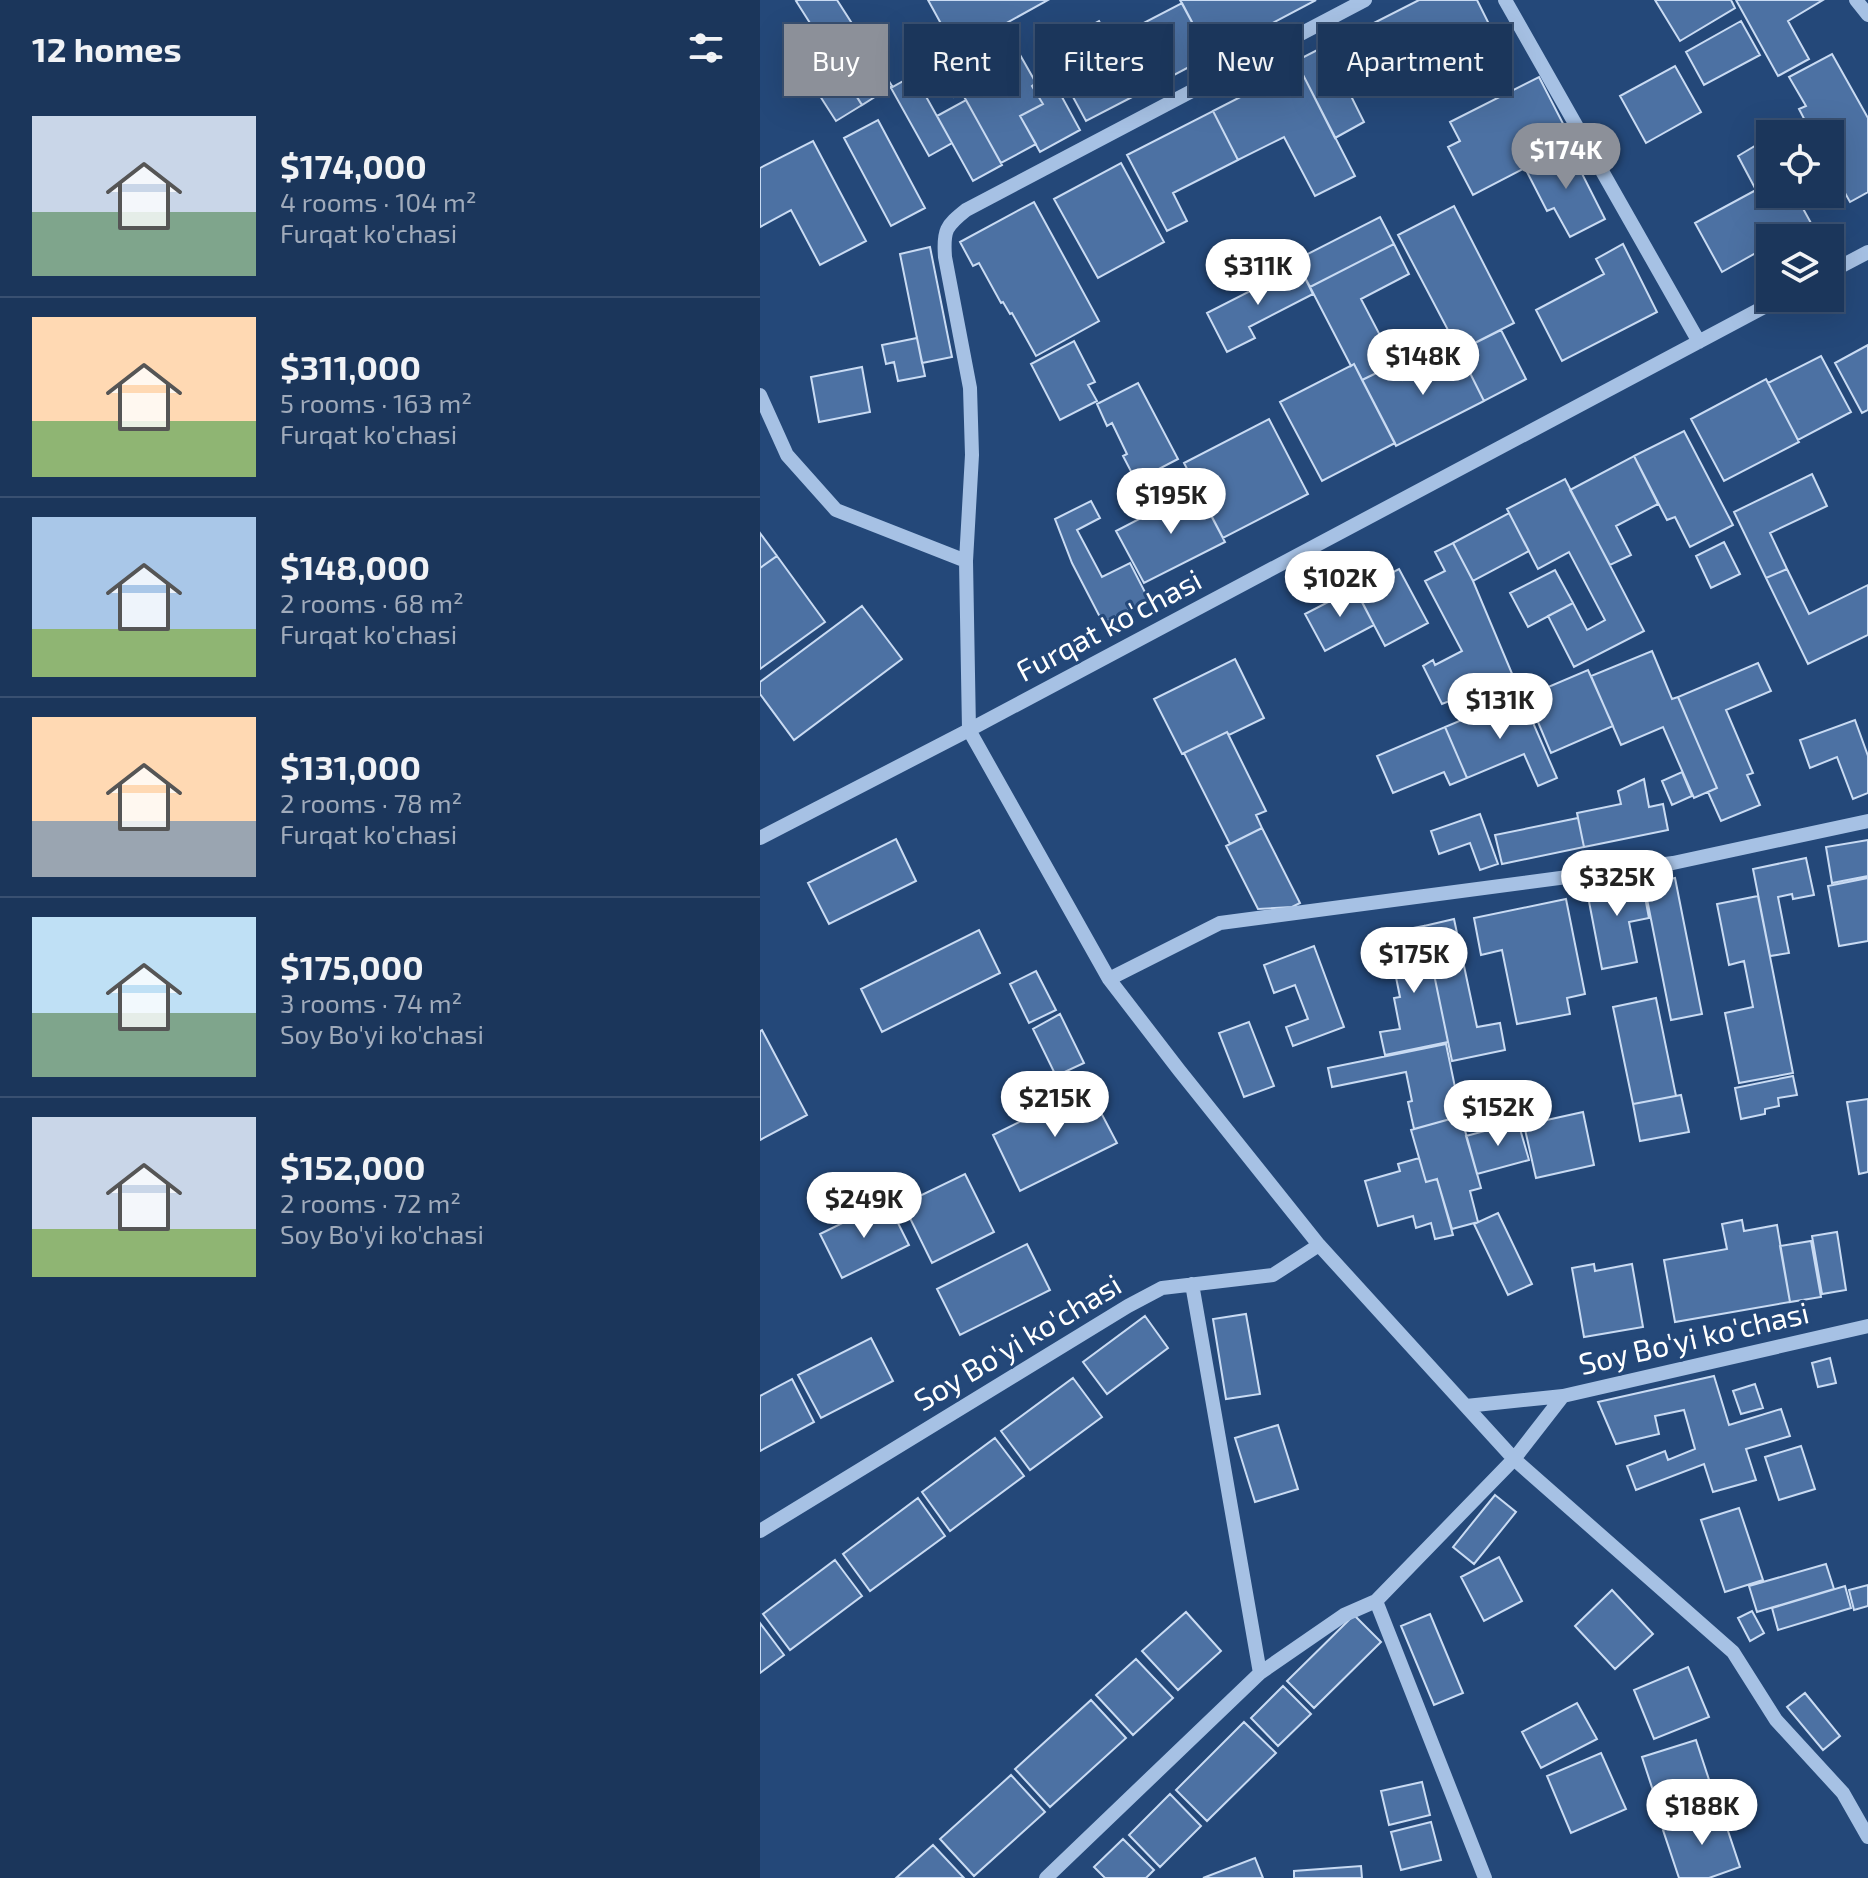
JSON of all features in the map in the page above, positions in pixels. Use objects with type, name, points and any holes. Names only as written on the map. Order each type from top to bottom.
[{"type":"street","points":[[1365,0],[966,210],[948,225],[943,240],[945,257],[970,388],[972,455],[966,561],[969,730],[1109,979],[1319,1245],[1514,1459],[1733,1652],[1776,1720],[1843,1793],[1868,1837]]},
{"type":"street","points":[[1505,0],[1699,342]]},
{"type":"street","points":[[1856,0],[1868,15]]},
{"type":"street","points":[[1844,265],[1868,252]]},
{"type":"street","name":"Furqat ko'chasi","points":[[760,838],[1756,311]]},
{"type":"street","points":[[760,395],[787,455],[836,510],[966,561]]},
{"type":"street","points":[[1109,979],[1220,923],[1673,863],[1868,821]]},
{"type":"street","name":"Soy Bo'yi ko'chasi","points":[[760,1531],[1162,1288],[1273,1275],[1319,1245]]},
{"type":"street","points":[[1192,1284],[1260,1673]]},
{"type":"street","name":"Soy Bo'yi ko'chasi","points":[[1046,1878],[1260,1673],[1344,1615],[1376,1601],[1514,1459],[1563,1396],[1868,1326]]},
{"type":"street","points":[[1466,1406],[1563,1396]]},
{"type":"street","points":[[1376,1601],[1485,1878]]},
{"type":"building","points":[[837,0],[852,24],[811,24],[796,1]]},
{"type":"building","points":[[928,0],[1048,0],[1005,24],[941,24]]},
{"type":"building","points":[[1180,0],[1316,0],[1271,24],[1193,24]]},
{"type":"building","points":[[1419,0],[1477,0],[1489,24],[1372,24]]},
{"type":"building","points":[[1655,0],[1731,0],[1735,8],[1680,41]]},
{"type":"building","points":[[1736,0],[1823,0],[1788,21],[1809,59],[1778,76]]},
{"type":"building","points":[[1182,3],[1193,24],[1189,24],[1189,67],[1173,76],[1173,24],[1142,24]]},
{"type":"building","points":[[1741,21],[1760,55],[1704,85],[1686,52]]},
{"type":"building","points":[[1318,50],[1318,96],[1351,96],[1364,122],[1335,138],[1302,73],[1302,58]]},
{"type":"building","points":[[1019,53],[1035,81],[1032,86],[1035,96],[1043,104],[1020,116],[1036,144],[1001,163],[964,96],[1019,96]]},
{"type":"building","points":[[1832,54],[1868,118],[1868,192],[1850,202],[1844,191],[1844,120],[1805,120],[1799,109],[1806,106],[1789,77]]},
{"type":"building","points":[[1675,66],[1701,112],[1646,143],[1620,96]]},
{"type":"building","points":[[1302,73],[1355,176],[1315,196],[1284,137],[1238,160],[1213,111],[1242,96],[1302,96]]},
{"type":"building","points":[[1539,77],[1573,143],[1473,195],[1448,147],[1460,141],[1450,122],[1501,96],[1512,96],[1512,91]]},
{"type":"building","points":[[904,81],[904,96],[926,96],[952,143],[929,156],[891,88]]},
{"type":"building","points":[[820,96],[856,96],[862,105],[836,121]]},
{"type":"building","points":[[856,96],[876,96],[862,105]]},
{"type":"building","points":[[1038,96],[1061,96],[1080,130],[1040,152],[1020,116],[1043,104]]},
{"type":"building","points":[[1072,96],[1134,96],[1086,121]]},
{"type":"building","points":[[966,100],[1002,165],[973,181],[937,116]]},
{"type":"building","points":[[1213,111],[1238,160],[1173,193],[1187,221],[1167,231],[1127,155]]},
{"type":"building","points":[[878,120],[925,208],[891,226],[844,138]]},
{"type":"building","points":[[813,141],[866,241],[820,265],[791,210],[760,227],[760,168]]},
{"type":"building","points":[[1756,145],[1756,190],[1738,156]]},
{"type":"building","points":[[1568,146],[1605,219],[1570,237],[1554,208],[1547,211],[1525,168]]},
{"type":"building","points":[[1121,163],[1164,242],[1098,278],[1054,199]]},
{"type":"building","points":[[1756,190],[1756,208],[1803,208],[1811,223],[1756,224],[1756,253],[1722,272],[1695,223]]},
{"type":"building","points":[[1034,202],[1099,321],[1036,356],[979,263],[973,266],[960,242]]},
{"type":"building","points":[[1454,206],[1514,323],[1459,351],[1398,235]]},
{"type":"building","points":[[1380,217],[1394,244],[1310,287],[1296,260]]},
{"type":"building","points":[[1394,244],[1409,274],[1361,299],[1395,364],[1362,380],[1354,364],[1351,366],[1310,287]]},
{"type":"building","points":[[1623,244],[1657,312],[1562,361],[1536,310],[1604,274],[1596,259]]},
{"type":"building","points":[[930,247],[952,357],[922,363],[900,254]]},
{"type":"building","points":[[1299,266],[1313,294],[1249,327],[1255,338],[1227,352],[1207,313]]},
{"type":"building","points":[[1501,330],[1526,379],[1484,401],[1459,351]]},
{"type":"building","points":[[917,338],[925,376],[898,381],[894,362],[886,364],[882,345]]},
{"type":"building","points":[[1074,341],[1095,382],[1088,385],[1097,401],[1060,420],[1031,364]]},
{"type":"building","points":[[1868,345],[1868,410],[1862,413],[1835,363]]},
{"type":"building","points":[[1459,351],[1484,401],[1396,446],[1362,380],[1395,364],[1403,380]]},
{"type":"building","points":[[1821,356],[1851,412],[1798,440],[1768,383]]},
{"type":"building","points":[[1354,364],[1395,443],[1322,481],[1280,402]]},
{"type":"building","points":[[862,367],[870,412],[819,422],[811,377]]},
{"type":"building","points":[[1766,379],[1799,442],[1724,481],[1691,419]]},
{"type":"building","points":[[1138,383],[1178,459],[1136,481],[1123,456],[1127,454],[1112,423],[1107,426],[1097,404]]},
{"type":"building","points":[[1269,419],[1308,494],[1223,538],[1184,463]]},
{"type":"building","points":[[1684,431],[1733,525],[1690,547],[1675,517],[1667,520],[1634,456]]},
{"type":"building","points":[[1634,456],[1658,504],[1616,526],[1631,555],[1610,565],[1570,490]]},
{"type":"building","points":[[1812,474],[1827,506],[1770,533],[1787,569],[1766,578],[1734,512]]},
{"type":"building","points":[[1565,479],[1644,631],[1574,667],[1548,616],[1573,603],[1587,630],[1605,620],[1569,552],[1538,569],[1507,509]]},
{"type":"building","points":[[1197,489],[1225,542],[1144,583],[1116,531]]},
{"type":"building","points":[[1091,501],[1100,518],[1077,530],[1102,577],[1130,563],[1149,600],[1103,623],[1072,563],[1055,519]]},
{"type":"building","points":[[1509,513],[1529,551],[1473,581],[1453,543]]},
{"type":"building","points":[[760,533],[777,556],[760,568]]},
{"type":"building","points":[[1724,542],[1740,574],[1711,588],[1696,556]]},
{"type":"building","points":[[1453,543],[1473,581],[1513,676],[1442,704],[1423,666],[1433,660],[1435,665],[1462,651],[1425,581],[1445,571],[1435,552]]},
{"type":"building","points":[[777,556],[825,622],[760,669],[760,568]]},
{"type":"building","points":[[1399,569],[1428,623],[1385,646],[1356,591]]},
{"type":"building","points":[[1787,569],[1809,614],[1868,585],[1868,635],[1808,664],[1766,578]]},
{"type":"building","points":[[1555,570],[1573,603],[1528,627],[1510,593]]},
{"type":"building","points":[[1355,588],[1374,625],[1325,651],[1305,614]]},
{"type":"building","points":[[862,606],[902,659],[794,740],[760,694],[760,682]]},
{"type":"building","points":[[1652,651],[1672,699],[1678,697],[1717,788],[1694,798],[1663,727],[1621,745],[1591,676]]},
{"type":"building","points":[[1235,659],[1264,718],[1182,754],[1154,699]]},
{"type":"building","points":[[1758,663],[1771,691],[1726,710],[1753,773],[1747,775],[1760,805],[1721,821],[1708,792],[1717,788],[1678,697]]},
{"type":"building","points":[[1588,670],[1613,726],[1551,753],[1527,696]]},
{"type":"building","points":[[1521,695],[1557,778],[1538,786],[1524,754],[1467,778],[1445,727]]},
{"type":"building","points":[[1855,720],[1868,756],[1868,793],[1853,799],[1837,757],[1810,768],[1800,740]]},
{"type":"building","points":[[1445,727],[1467,778],[1450,785],[1444,772],[1393,793],[1377,756]]},
{"type":"building","points":[[1227,732],[1266,811],[1256,815],[1262,828],[1230,844],[1184,753]]},
{"type":"building","points":[[1682,772],[1692,796],[1672,805],[1662,781]]},
{"type":"building","points":[[1644,779],[1649,807],[1663,804],[1668,830],[1584,847],[1577,813],[1621,804],[1618,791]]},
{"type":"building","points":[[1480,814],[1498,864],[1480,870],[1470,843],[1439,854],[1431,831]]},
{"type":"building","points":[[1578,818],[1584,847],[1502,864],[1495,835]]},
{"type":"building","points":[[1262,828],[1300,903],[1292,907],[1258,909],[1226,846]]},
{"type":"building","points":[[896,839],[916,881],[829,924],[808,883]]},
{"type":"building","points":[[1868,840],[1868,876],[1832,883],[1826,847]]},
{"type":"building","points":[[1806,858],[1814,895],[1793,899],[1792,894],[1778,897],[1789,953],[1770,956],[1753,869]]},
{"type":"building","points":[[1641,876],[1649,918],[1629,922],[1637,962],[1602,969],[1586,886]]},
{"type":"building","points":[[1675,878],[1702,1014],[1671,1020],[1644,884]]},
{"type":"building","points":[[1868,878],[1868,941],[1839,946],[1828,886]]},
{"type":"building","points":[[1758,896],[1793,1073],[1739,1083],[1725,1013],[1753,1007],[1744,961],[1729,965],[1717,904]]},
{"type":"building","points":[[1566,899],[1585,994],[1567,998],[1570,1014],[1517,1024],[1502,950],[1481,955],[1474,918]]},
{"type":"building","points":[[1454,919],[1477,1027],[1500,1023],[1505,1050],[1452,1061],[1424,926]]},
{"type":"building","points":[[1424,926],[1448,1042],[1385,1055],[1380,1032],[1400,1029],[1394,998],[1400,997],[1387,933]]},
{"type":"building","points":[[979,930],[1000,973],[882,1032],[861,989]]},
{"type":"building","points":[[1314,946],[1344,1027],[1293,1046],[1286,1027],[1308,1019],[1295,985],[1274,993],[1264,965]]},
{"type":"building","points":[[1036,971],[1056,1010],[1029,1023],[1010,984]]},
{"type":"building","points":[[1656,998],[1676,1096],[1633,1104],[1613,1007]]},
{"type":"building","points":[[1060,1014],[1084,1063],[1056,1076],[1033,1029]]},
{"type":"building","points":[[1249,1022],[1274,1086],[1244,1097],[1219,1033]]},
{"type":"building","points":[[760,1031],[807,1115],[760,1140]]},
{"type":"building","points":[[1446,1044],[1461,1116],[1414,1129],[1406,1072],[1332,1087],[1328,1068]]},
{"type":"building","points":[[1793,1076],[1797,1095],[1778,1098],[1779,1106],[1765,1109],[1765,1114],[1741,1119],[1735,1088]]},
{"type":"building","points":[[1088,1088],[1117,1143],[1020,1191],[993,1135]]},
{"type":"building","points":[[1681,1095],[1689,1132],[1640,1141],[1633,1104]]},
{"type":"building","points":[[1868,1099],[1868,1172],[1859,1174],[1847,1102]]},
{"type":"building","points":[[1583,1112],[1594,1165],[1536,1178],[1524,1125]]},
{"type":"building","points":[[1461,1116],[1481,1188],[1470,1191],[1478,1222],[1452,1229],[1437,1179],[1426,1182],[1411,1130]]},
{"type":"building","points":[[1518,1122],[1529,1160],[1477,1174],[1466,1136]]},
{"type":"building","points":[[1419,1158],[1426,1182],[1437,1179],[1453,1235],[1435,1239],[1431,1223],[1416,1228],[1413,1216],[1378,1226],[1365,1181],[1400,1171],[1398,1164]]},
{"type":"building","points":[[965,1174],[994,1232],[932,1263],[903,1204]]},
{"type":"building","points":[[887,1201],[909,1245],[842,1278],[820,1234]]},
{"type":"building","points":[[1498,1213],[1532,1284],[1508,1295],[1474,1224]]},
{"type":"building","points":[[1742,1220],[1744,1231],[1777,1225],[1790,1302],[1675,1322],[1664,1260],[1727,1249],[1722,1224]]},
{"type":"building","points":[[1837,1232],[1846,1290],[1822,1294],[1812,1236]]},
{"type":"building","points":[[1811,1241],[1821,1297],[1790,1302],[1780,1246]]},
{"type":"building","points":[[1027,1244],[1050,1290],[960,1335],[937,1289]]},
{"type":"building","points":[[1594,1264],[1595,1271],[1632,1264],[1643,1327],[1584,1337],[1572,1268]]},
{"type":"building","points":[[1246,1314],[1260,1394],[1226,1399],[1213,1319]]},
{"type":"building","points":[[1145,1316],[1168,1348],[1107,1394],[1083,1362]]},
{"type":"building","points":[[871,1338],[893,1381],[821,1418],[798,1375]]},
{"type":"building","points":[[1830,1358],[1836,1383],[1818,1387],[1812,1363]]},
{"type":"building","points":[[1714,1376],[1729,1425],[1781,1409],[1790,1436],[1746,1449],[1756,1480],[1713,1492],[1704,1464],[1636,1490],[1627,1466],[1665,1451],[1668,1460],[1695,1449],[1684,1410],[1655,1416],[1659,1434],[1616,1444],[1598,1402]]},
{"type":"building","points":[[1073,1378],[1102,1417],[1030,1470],[1001,1431]]},
{"type":"building","points":[[792,1379],[814,1422],[760,1451],[760,1396]]},
{"type":"building","points":[[1755,1384],[1763,1408],[1741,1414],[1733,1391]]},
{"type":"building","points":[[1278,1425],[1298,1489],[1255,1502],[1235,1438]]},
{"type":"building","points":[[995,1438],[1024,1476],[950,1531],[922,1492]]},
{"type":"building","points":[[1801,1446],[1815,1489],[1779,1500],[1765,1457]]},
{"type":"building","points":[[1495,1495],[1516,1512],[1474,1564],[1453,1547]]},
{"type":"building","points":[[918,1498],[945,1536],[870,1591],[843,1554]]},
{"type":"building","points":[[1739,1508],[1763,1580],[1725,1592],[1701,1520]]},
{"type":"building","points":[[1499,1557],[1522,1601],[1484,1621],[1461,1577]]},
{"type":"building","points":[[835,1560],[862,1596],[790,1650],[763,1614]]},
{"type":"building","points":[[1826,1564],[1834,1589],[1757,1612],[1749,1586]]},
{"type":"building","points":[[1868,1585],[1868,1606],[1854,1610],[1849,1590]]},
{"type":"building","points":[[1845,1586],[1851,1608],[1778,1630],[1772,1608]]},
{"type":"building","points":[[1612,1590],[1653,1634],[1615,1669],[1575,1626]]},
{"type":"building","points":[[1752,1611],[1764,1633],[1750,1641],[1738,1618]]},
{"type":"building","points":[[1186,1612],[1221,1651],[1178,1690],[1142,1651]]},
{"type":"building","points":[[1430,1614],[1463,1693],[1434,1705],[1401,1626]]},
{"type":"building","points":[[1354,1615],[1381,1642],[1314,1708],[1287,1681]]},
{"type":"building","points":[[760,1623],[784,1655],[760,1673]]},
{"type":"building","points":[[1136,1659],[1173,1698],[1133,1735],[1096,1695]]},
{"type":"building","points":[[1688,1667],[1709,1717],[1654,1739],[1634,1690]]},
{"type":"building","points":[[1283,1686],[1311,1714],[1278,1746],[1251,1718]]},
{"type":"building","points":[[1805,1693],[1840,1736],[1823,1750],[1787,1707]]},
{"type":"building","points":[[1091,1700],[1126,1738],[1050,1807],[1015,1769]]},
{"type":"building","points":[[1577,1703],[1597,1739],[1541,1768],[1522,1732]]},
{"type":"building","points":[[1244,1722],[1276,1753],[1207,1821],[1176,1790]]},
{"type":"building","points":[[1696,1740],[1716,1801],[1662,1818],[1642,1757]]},
{"type":"building","points":[[1601,1753],[1626,1809],[1571,1833],[1547,1776]]},
{"type":"building","points":[[1011,1775],[1045,1812],[974,1876],[940,1839]]},
{"type":"building","points":[[1422,1782],[1430,1815],[1389,1825],[1381,1791]]},
{"type":"building","points":[[1170,1794],[1201,1826],[1160,1867],[1129,1835]]},
{"type":"building","points":[[1721,1810],[1740,1867],[1709,1878],[1679,1878],[1663,1830]]},
{"type":"building","points":[[1431,1822],[1441,1860],[1401,1870],[1391,1832]]},
{"type":"building","points":[[1123,1839],[1154,1870],[1146,1878],[1105,1878],[1094,1867]]},
{"type":"building","points":[[933,1845],[964,1878],[896,1878]]},
{"type":"building","points":[[1255,1858],[1263,1878],[1203,1878]]},
{"type":"building","points":[[1361,1866],[1362,1878],[1294,1878],[1294,1871]]}]
